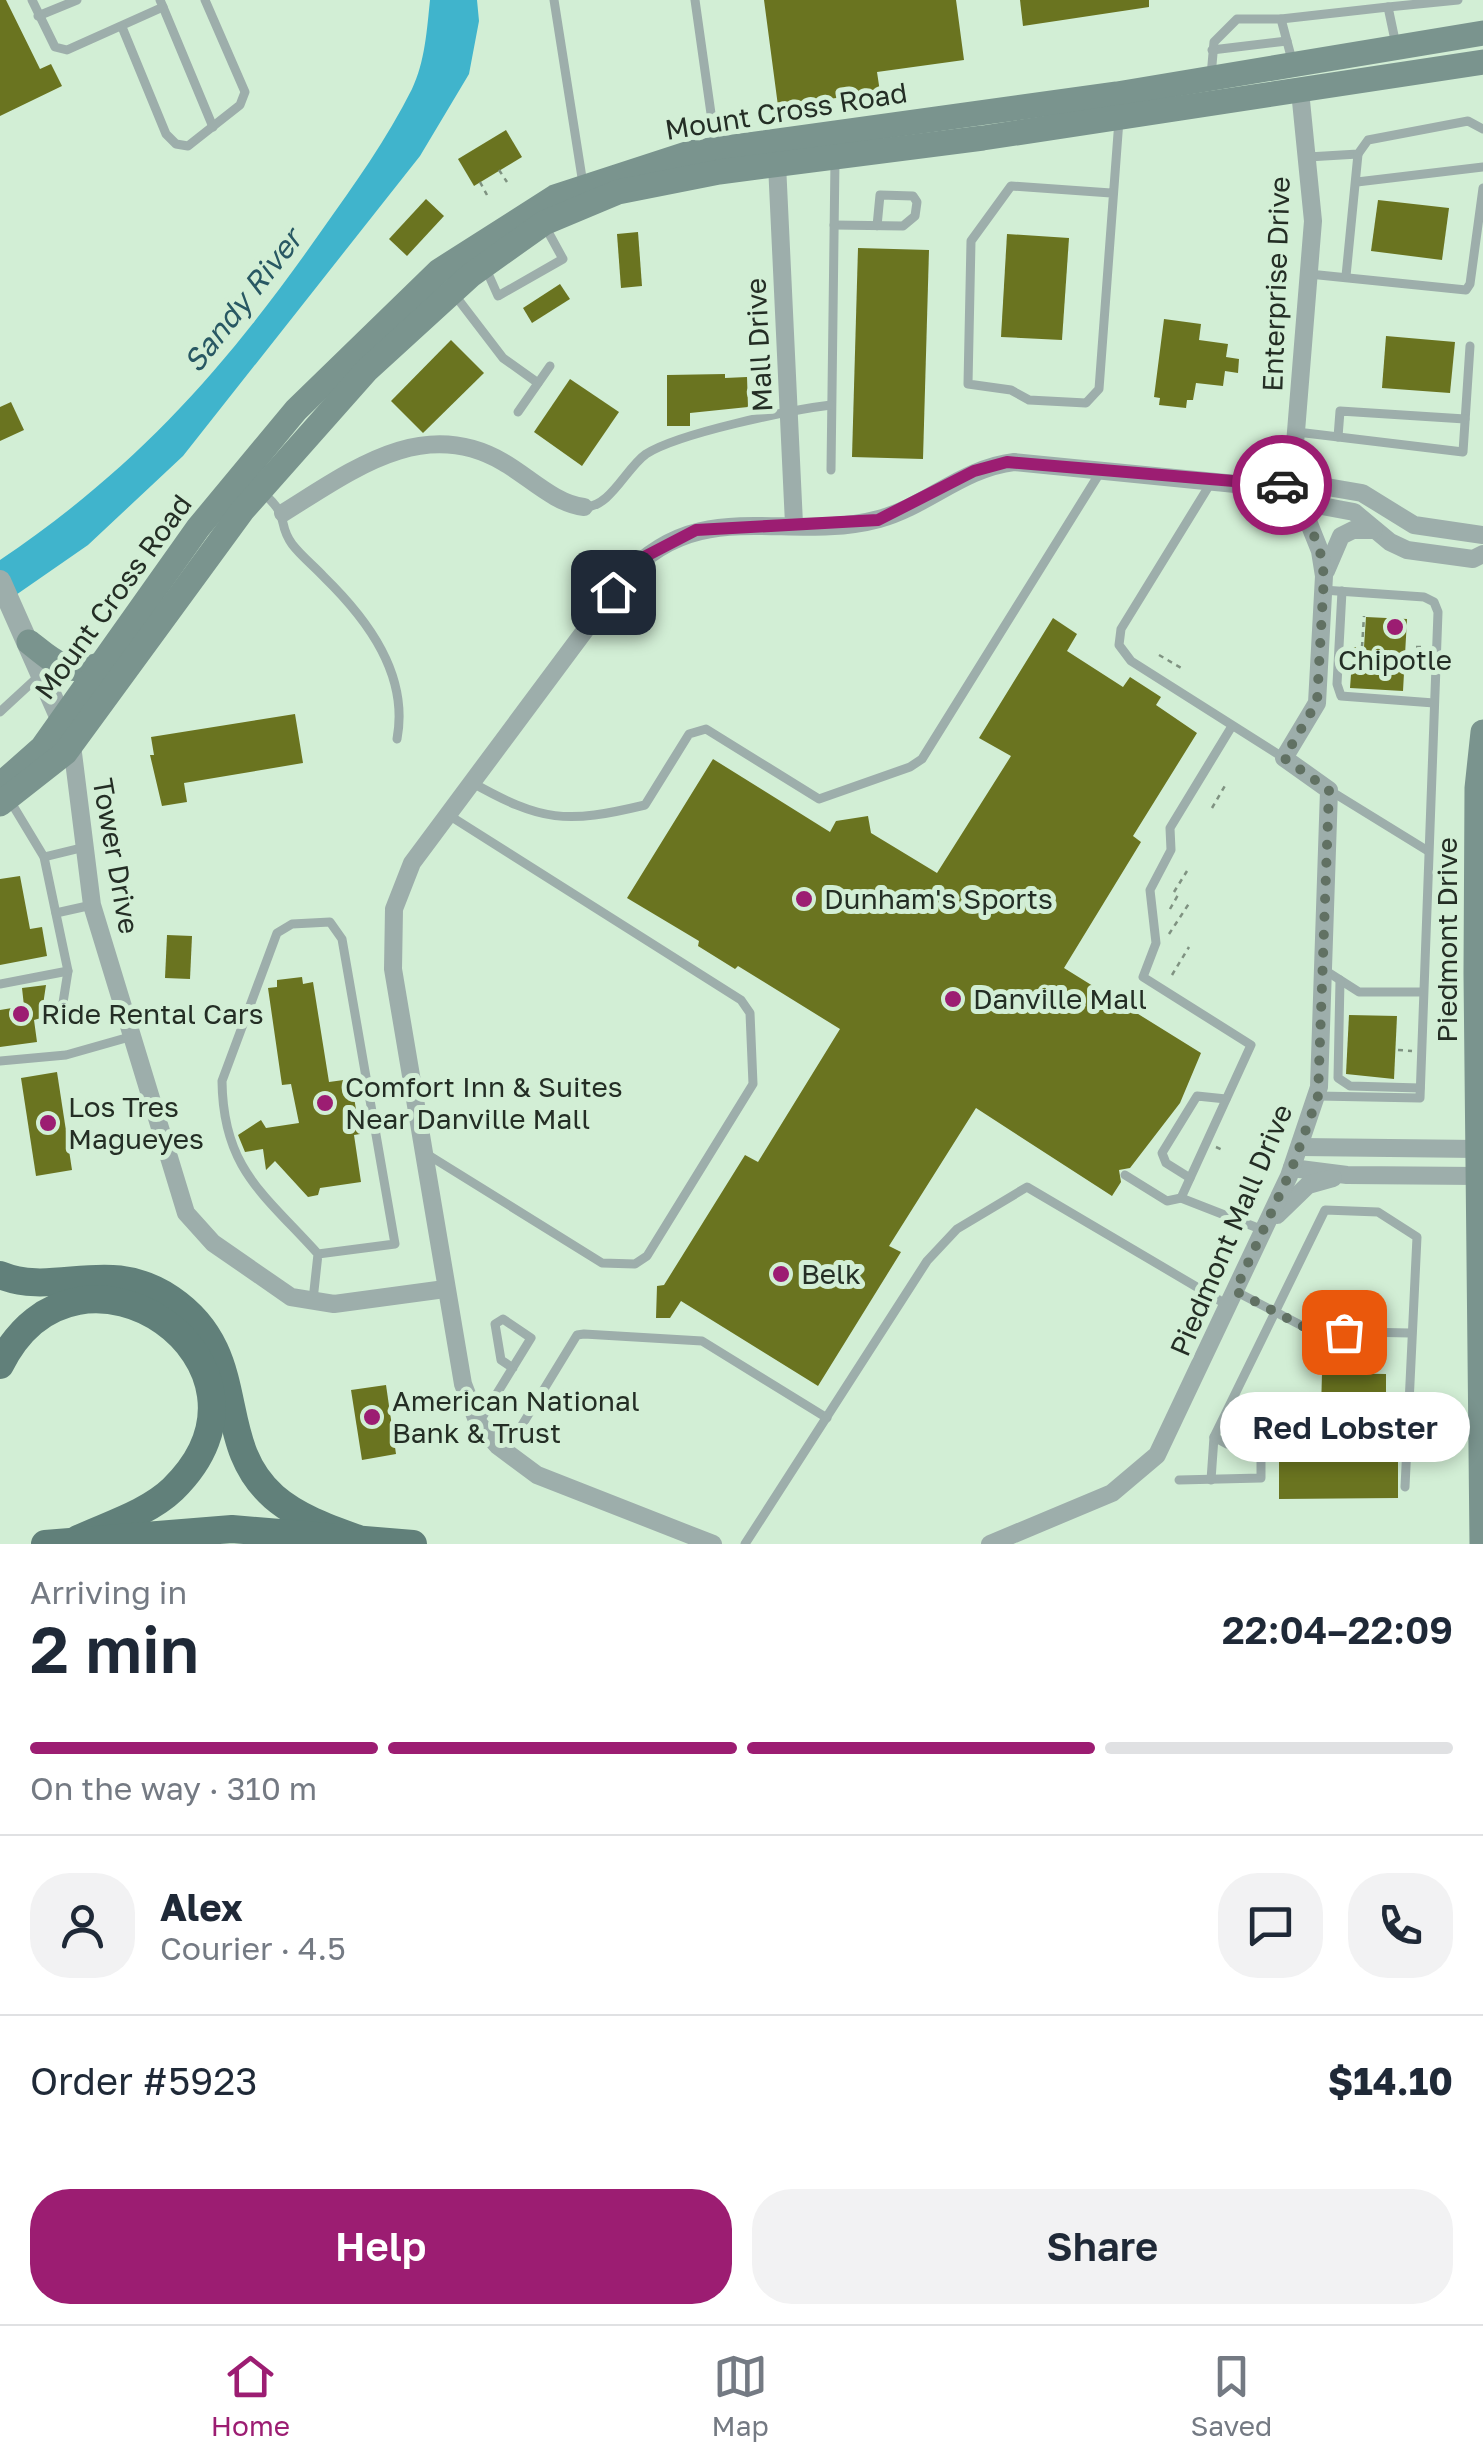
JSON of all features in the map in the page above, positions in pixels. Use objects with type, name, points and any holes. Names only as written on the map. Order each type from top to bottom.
[{"type":"main road","name":"Mount Cross Road","points":[[718,160],[835,144],[1211,78],[1290,52],[1396,45],[1483,33]]},
{"type":"main road","name":"Mount Cross Road","points":[[2,790],[28,763],[260,452],[362,341],[540,216],[690,153],[718,160],[777,164],[835,144],[1119,117],[1483,62]]},
{"type":"main road","name":"Mount Cross Road","points":[[2,790],[72,745],[155,626],[260,491],[445,281]]},
{"type":"main road","points":[[27,638],[63,668],[82,671],[98,665]]},
{"type":"main road","name":"Piedmont Drive","points":[[1482,1544],[1477,804],[1483,732]]},
{"type":"main road","points":[[0,1275],[32,1283],[74,1277],[128,1280],[168,1296],[191,1314],[215,1344],[227,1376],[240,1447],[263,1485],[301,1514],[356,1538]]},
{"type":"main road","points":[[0,1365],[18,1335],[50,1311],[104,1299],[140,1308],[173,1327],[194,1350],[210,1378],[210,1420],[187,1474],[163,1497],[78,1539]]},
{"type":"main road","points":[[45,1544],[232,1528],[412,1544]]},
{"type":"street","name":"Enterprise Drive","points":[[1284,484],[1297,432],[1310,274],[1312,220],[1300,91]]},
{"type":"street","name":"Mall Drive","points":[[777,164],[794,524]]},
{"type":"street","points":[[283,513],[376,456],[424,444],[486,454],[567,502],[584,507]]},
{"type":"street","points":[[714,1544],[536,1476],[505,1452],[478,1423],[463,1384],[445,1288],[393,969],[392,926],[409,868],[613,592],[646,556],[706,528],[884,518],[966,475],[1001,464],[1102,469],[1362,493],[1414,526],[1483,535]]},
{"type":"street","points":[[1284,484],[1300,504],[1330,586]]},
{"type":"street","points":[[1300,504],[1350,510],[1374,530],[1413,551],[1473,558],[1483,554]]},
{"type":"street","points":[[1329,790],[1284,758],[1317,702],[1330,586],[1341,536],[1353,530],[1374,530]]},
{"type":"street","points":[[0,581],[72,745]]},
{"type":"street","name":"Tower Drive","points":[[72,745],[81,848],[92,905],[186,1212],[213,1243],[291,1298],[356,1302],[445,1288]]},
{"type":"street","name":"Piedmont Mall Drive","points":[[990,1544],[1102,1498],[1150,1464],[1170,1437],[1292,1168],[1318,1096],[1329,790]]},
{"type":"street","points":[[1301,1147],[1481,1149]]},
{"type":"street","points":[[1292,1168],[1347,1175],[1481,1176]]},
{"type":"street","points":[[1263,1230],[1308,1185],[1347,1175]]},
{"type":"lane","points":[[32,0],[55,47],[67,50],[122,27],[162,4],[212,126]]},
{"type":"lane","points":[[38,16],[77,0]]},
{"type":"lane","points":[[122,27],[166,134],[176,144],[188,146],[240,105],[245,92],[205,0]]},
{"type":"lane","points":[[554,0],[587,194]]},
{"type":"lane","points":[[695,0],[718,160]]},
{"type":"lane","points":[[1211,78],[1212,50],[1227,25],[1237,19],[1281,19],[1354,6],[1388,8],[1458,0]]},
{"type":"lane","points":[[1388,8],[1396,45]]},
{"type":"lane","points":[[1212,50],[1290,52],[1281,19]]},
{"type":"lane","points":[[1112,193],[1011,186],[971,241],[968,384],[1012,390],[1028,400],[1086,403],[1099,389],[1119,117]]},
{"type":"lane","points":[[1346,276],[1358,154],[1368,140],[1468,122],[1483,129]]},
{"type":"lane","points":[[830,470],[835,144]]},
{"type":"lane","points":[[1308,157],[1358,154]]},
{"type":"lane","points":[[1357,182],[1483,167]]},
{"type":"lane","points":[[1310,274],[1466,290],[1483,188]]},
{"type":"lane","points":[[834,225],[876,226],[903,226],[916,216],[917,202],[912,196],[880,195],[876,226]]},
{"type":"lane","points":[[478,256],[498,296],[563,259],[540,216]]},
{"type":"lane","points":[[445,281],[503,358],[538,383]]},
{"type":"lane","points":[[1297,432],[1463,452],[1470,346]]},
{"type":"lane","points":[[518,412],[550,366]]},
{"type":"lane","points":[[584,507],[601,503],[639,460],[666,443],[790,410],[832,405]]},
{"type":"lane","points":[[1338,438],[1340,410],[1465,418]]},
{"type":"lane","points":[[471,782],[524,812],[584,820],[645,805],[689,734],[698,729],[706,729],[820,799],[910,768],[922,759],[1102,469]]},
{"type":"lane","points":[[1212,481],[1121,629],[1119,642],[1131,662],[1284,758]]},
{"type":"lane","points":[[260,491],[283,513],[291,543],[370,631],[395,678],[401,719],[397,739]]},
{"type":"lane","points":[[1318,1096],[1420,1098],[1438,612],[1434,602],[1330,586],[1341,696],[1434,703]]},
{"type":"lane","points":[[0,712],[42,673]]},
{"type":"lane","points":[[1181,1198],[1251,1045],[1143,977],[1156,943],[1150,890],[1170,850],[1168,832],[1232,726]]},
{"type":"lane","points":[[2,790],[44,856],[68,971],[62,1008]]},
{"type":"lane","points":[[1329,790],[1428,851]]},
{"type":"lane","points":[[423,1152],[602,1263],[635,1264],[647,1256],[753,1084],[750,1014],[740,1000],[447,814]]},
{"type":"lane","points":[[44,856],[81,848]]},
{"type":"lane","points":[[56,913],[92,905]]},
{"type":"lane","points":[[312,1302],[318,1254],[236,1164],[222,1106],[222,1081],[277,933],[292,924],[330,922],[342,940],[395,1244],[318,1254]]},
{"type":"lane","points":[[1323,969],[1359,992],[1423,992]]},
{"type":"lane","points":[[0,984],[68,971]]},
{"type":"lane","points":[[1340,980],[1338,1078],[1350,1086],[1420,1088]]},
{"type":"lane","points":[[0,1061],[66,1055],[133,1036]]},
{"type":"lane","points":[[1190,1178],[1166,1163],[1162,1153],[1197,1096],[1226,1099]]},
{"type":"lane","points":[[1126,1175],[1167,1201],[1181,1198],[1263,1230]]},
{"type":"lane","points":[[745,1544],[928,1261],[957,1229],[1027,1186],[1232,1298],[1312,1331],[1410,1333]]},
{"type":"lane","points":[[1212,1480],[1214,1437],[1325,1210],[1378,1212],[1417,1237],[1405,1488]]},
{"type":"lane","points":[[478,1423],[513,1368],[531,1338],[503,1319],[495,1324],[500,1360],[513,1368]]},
{"type":"lane","points":[[505,1452],[577,1336],[584,1334],[702,1341],[827,1418]]},
{"type":"lane","points":[[1214,1437],[1227,1444],[1407,1444]]},
{"type":"lane","points":[[1179,1480],[1261,1478],[1261,1444]]},
{"type":"path","points":[[499,170],[506,182]]},
{"type":"path","points":[[480,182],[487,194]]},
{"type":"path","points":[[1362,647],[1364,616]]},
{"type":"path","points":[[1160,655],[1182,669]]},
{"type":"path","points":[[1212,808],[1226,784]]},
{"type":"path","points":[[1170,909],[1187,871]]},
{"type":"path","points":[[1169,934],[1190,902]]},
{"type":"path","points":[[1172,975],[1189,947]]},
{"type":"path","points":[[1214,1146],[1226,1151]]},
{"type":"path","points":[[1352,1341],[1352,1357]]},
{"type":"path","points":[[1368,1341],[1368,1357]]},
{"type":"water","points":[[430,0],[477,0],[479,21],[469,74],[420,156],[183,456],[88,545],[0,606],[0,560],[95,488],[177,411],[251,326],[334,213],[381,144],[412,89],[423,57]]},
{"type":"building","points":[[0,0],[6,0],[40,69],[51,64],[62,86],[0,116]]},
{"type":"building","points":[[764,0],[956,0],[964,60],[877,72],[880,92],[778,106]]},
{"type":"building","points":[[1020,0],[1149,0],[1149,7],[1023,26]]},
{"type":"building","points":[[506,130],[522,157],[474,186],[458,159]]},
{"type":"building","points":[[426,199],[444,216],[407,256],[389,239]]},
{"type":"building","points":[[1378,200],[1449,208],[1442,260],[1371,251]]},
{"type":"building","points":[[638,232],[642,286],[621,288],[617,234]]},
{"type":"building","points":[[1007,234],[1069,238],[1062,340],[1001,337]]},
{"type":"building","points":[[858,248],[929,250],[923,459],[852,457]]},
{"type":"building","points":[[560,284],[570,299],[532,323],[523,308]]},
{"type":"building","points":[[1164,319],[1201,324],[1199,340],[1228,344],[1226,357],[1239,359],[1238,373],[1225,371],[1223,386],[1196,383],[1193,400],[1187,400],[1186,408],[1159,405],[1160,398],[1154,397]]},
{"type":"building","points":[[1386,336],[1455,342],[1450,393],[1382,388]]},
{"type":"building","points":[[451,340],[484,373],[423,433],[391,401]]},
{"type":"building","points":[[725,374],[725,378],[747,377],[748,407],[690,413],[690,426],[667,426],[667,375]]},
{"type":"building","points":[[570,379],[619,412],[582,466],[534,432]]},
{"type":"building","points":[[11,402],[24,430],[0,441],[0,407]]},
{"type":"building","points":[[1366,617],[1407,619],[1403,691],[1350,688],[1353,647],[1364,647]]},
{"type":"building","name":"Danville Mall","points":[[1053,618],[1077,634],[1067,651],[1123,687],[1130,677],[1161,697],[1156,705],[1197,733],[1133,836],[1141,842],[1064,968],[1201,1053],[1180,1103],[1130,1168],[1119,1170],[1121,1182],[1112,1196],[976,1108],[889,1246],[901,1252],[818,1386],[681,1301],[670,1318],[656,1318],[657,1286],[664,1285],[745,1155],[758,1162],[840,1029],[738,966],[735,969],[698,946],[699,941],[627,898],[713,759],[830,832],[836,821],[868,816],[871,833],[937,873],[1011,756],[979,738]]},
{"type":"building","points":[[295,714],[303,763],[184,783],[187,802],[162,806],[150,755],[154,755],[151,737]]},
{"type":"building","points":[[20,876],[30,929],[42,927],[47,956],[0,965],[0,879]]},
{"type":"building","points":[[167,935],[192,936],[190,979],[165,978]]},
{"type":"building","name":"Comfort Inn & Suites Near Danville Mall","points":[[302,977],[303,984],[313,982],[329,1082],[351,1079],[360,1134],[354,1135],[361,1182],[320,1188],[318,1195],[308,1197],[275,1161],[266,1170],[263,1149],[245,1152],[238,1135],[261,1120],[266,1128],[299,1123],[291,1084],[282,1085],[268,988],[277,987],[277,980]]},
{"type":"building","name":"Ride Rental Cars","points":[[46,985],[41,1018],[34,1020],[37,1042],[0,1047],[0,1010],[24,1006],[22,988]]},
{"type":"building","points":[[1349,1015],[1397,1016],[1394,1079],[1346,1074]]},
{"type":"building","points":[[57,1072],[72,1170],[36,1176],[21,1078]]},
{"type":"building","points":[[1322,1373],[1386,1374],[1386,1411],[1321,1410]]},
{"type":"building","points":[[386,1385],[396,1454],[362,1460],[351,1390]]},
{"type":"building","points":[[1398,1458],[1398,1498],[1279,1499],[1279,1460]]},
{"type":"way so far","points":[[1282,485],[1292,480],[1320,551],[1324,572],[1317,702],[1284,758],[1329,790],[1320,1076],[1316,1103],[1301,1147],[1235,1291],[1312,1331],[1344,1332]]},
{"type":"place","name":"Chipotle","points":[[1395,627]]},
{"type":"place","name":"Dunham's Sports","points":[[804,899]]},
{"type":"place","name":"Danville Mall","points":[[953,999]]},
{"type":"place","name":"Ride Rental Cars","points":[[21,1014]]},
{"type":"place","name":"Comfort Inn & Suites Near Danville Mall","points":[[325,1103]]},
{"type":"place","name":"Los Tres Magueyes","points":[[48,1123]]},
{"type":"place","name":"Belk","points":[[781,1274]]},
{"type":"place","name":"Red Lobster","points":[[1344,1332]]},
{"type":"place","name":"American National Bank & Trust","points":[[372,1417]]},
{"type":"route","points":[[613,592],[646,556],[696,530],[878,520],[974,471],[1007,462],[1039,462],[1276,488],[1282,485]]},
{"type":"water label","name":"Sandy River","points":[[243,301]]}]
